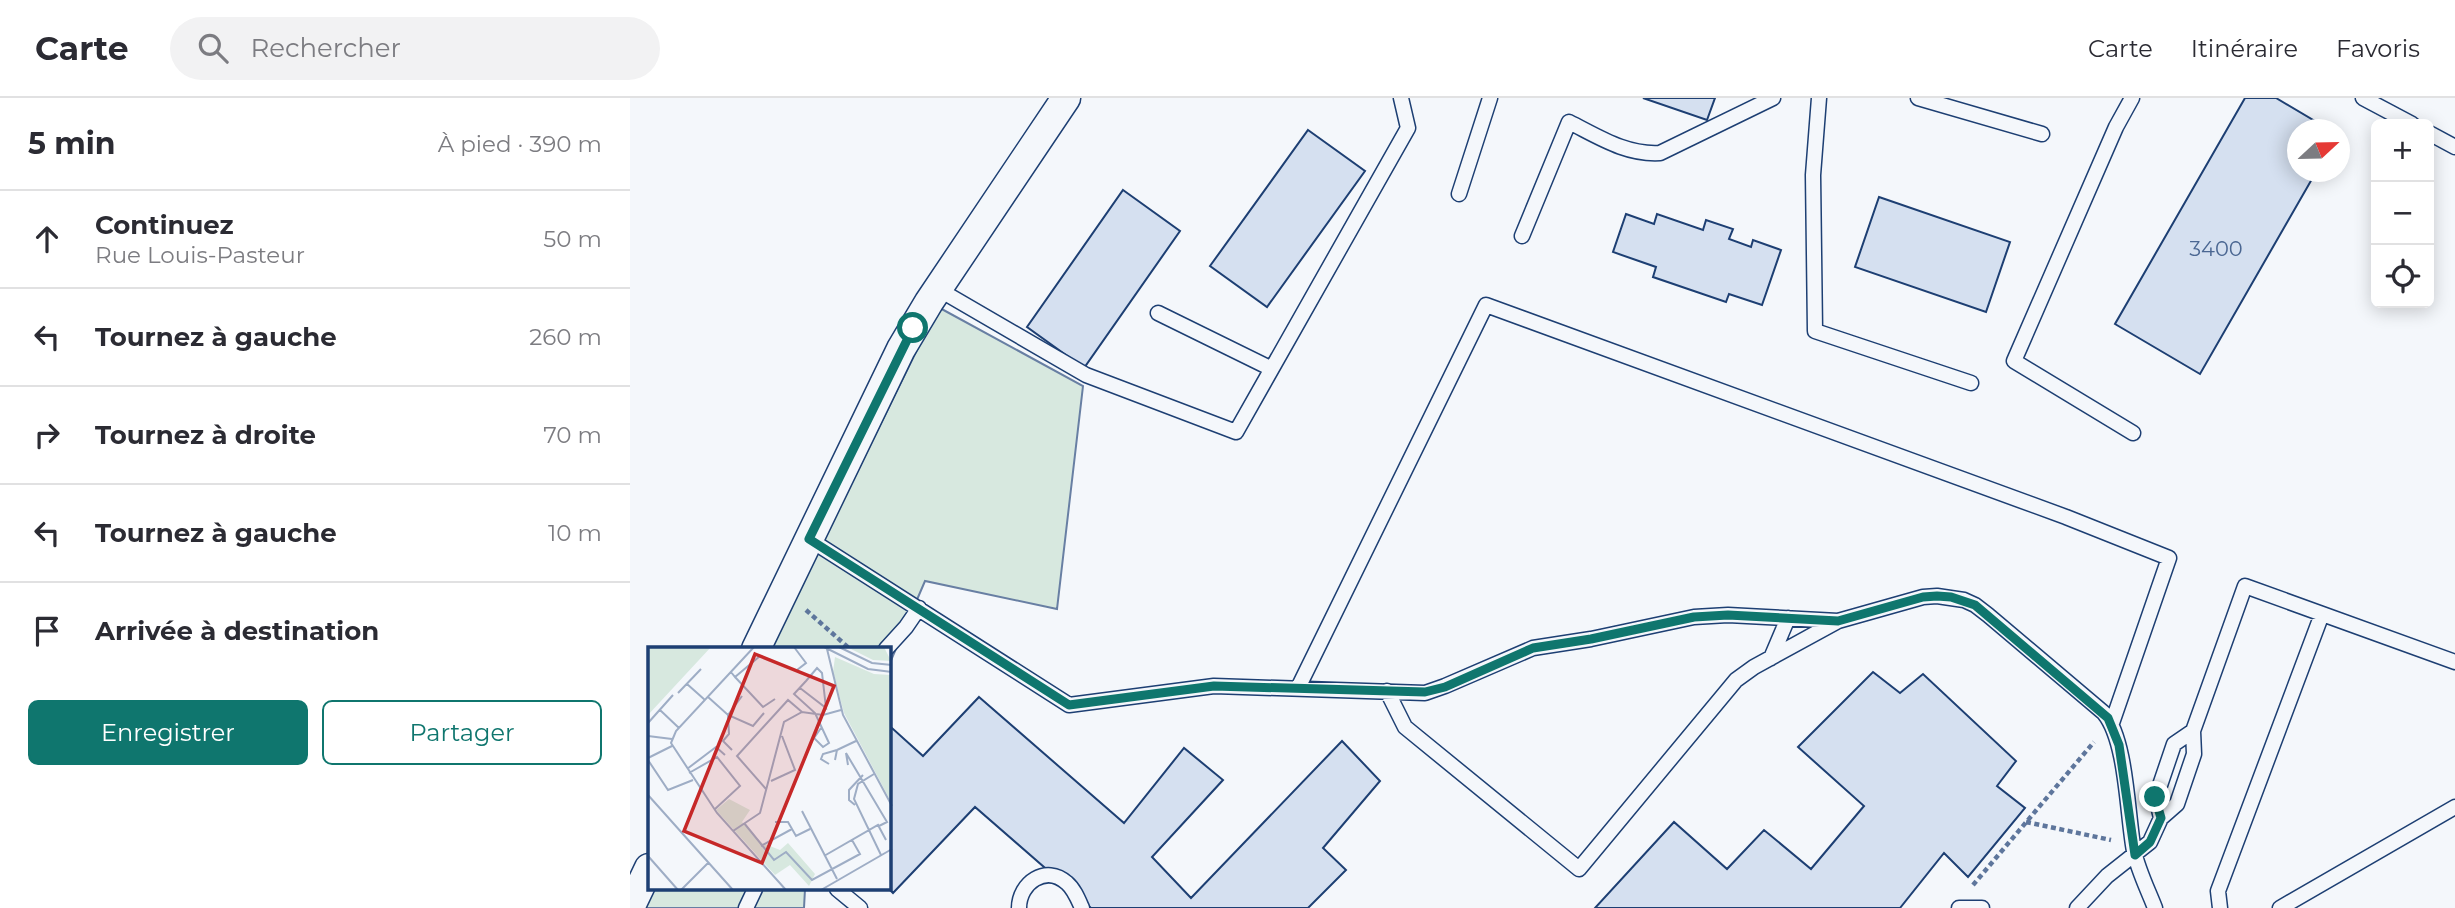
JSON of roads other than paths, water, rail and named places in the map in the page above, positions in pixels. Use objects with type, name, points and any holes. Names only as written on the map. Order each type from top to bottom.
[{"type":"street","points":[[757,647],[895,361],[939,289],[1066,98]]},
{"type":"street","points":[[630,908],[648,870]]},
{"type":"lane","points":[[939,289],[1086,375],[1236,432],[1408,128],[1401,98]]},
{"type":"lane","points":[[1459,194],[1490,98]]},
{"type":"lane","points":[[1521,236],[1569,122],[1623,149],[1643,154],[1660,153],[1773,98]]},
{"type":"lane","points":[[1819,98],[1813,175],[1815,331],[1971,383]]},
{"type":"lane","points":[[1918,98],[2042,134]]},
{"type":"lane","points":[[2132,98],[2116,127],[2014,360],[2133,433]]},
{"type":"lane","points":[[2363,98],[2403,119]]},
{"type":"lane","points":[[2434,136],[2455,147]]},
{"type":"lane","points":[[1298,688],[1486,305],[2066,517],[2169,558],[2112,723]]},
{"type":"lane","points":[[1157,313],[1270,368]]},
{"type":"lane","points":[[809,539],[1069,705],[1214,686],[1435,691],[1533,648],[1591,639],[1694,617],[1728,615],[1838,621]]},
{"type":"lane","points":[[2077,908],[2107,876],[2150,842],[2161,818],[2177,804],[2194,754],[2193,731],[2245,586],[2455,662]]},
{"type":"lane","points":[[1387,691],[1405,727],[1579,869],[1736,680],[1838,621],[1923,597],[1964,600],[1988,615],[2104,713],[2112,723],[2121,755],[2135,855],[2155,908]]},
{"type":"lane","points":[[888,647],[919,608]]},
{"type":"lane","points":[[2220,908],[2218,891],[2322,614]]},
{"type":"lane","points":[[1770,658],[1788,618]]},
{"type":"lane","points":[[2161,818],[2155,797],[2174,744],[2193,731]]},
{"type":"lane","points":[[2280,908],[2455,807]]},
{"type":"lane","points":[[1019,908],[1019,897],[1023,888],[1040,876],[1050,876],[1060,878],[1068,884],[1082,908]]},
{"type":"lane","points":[[746,908],[755,890]]},
{"type":"lane","points":[[838,890],[860,908]]}]
